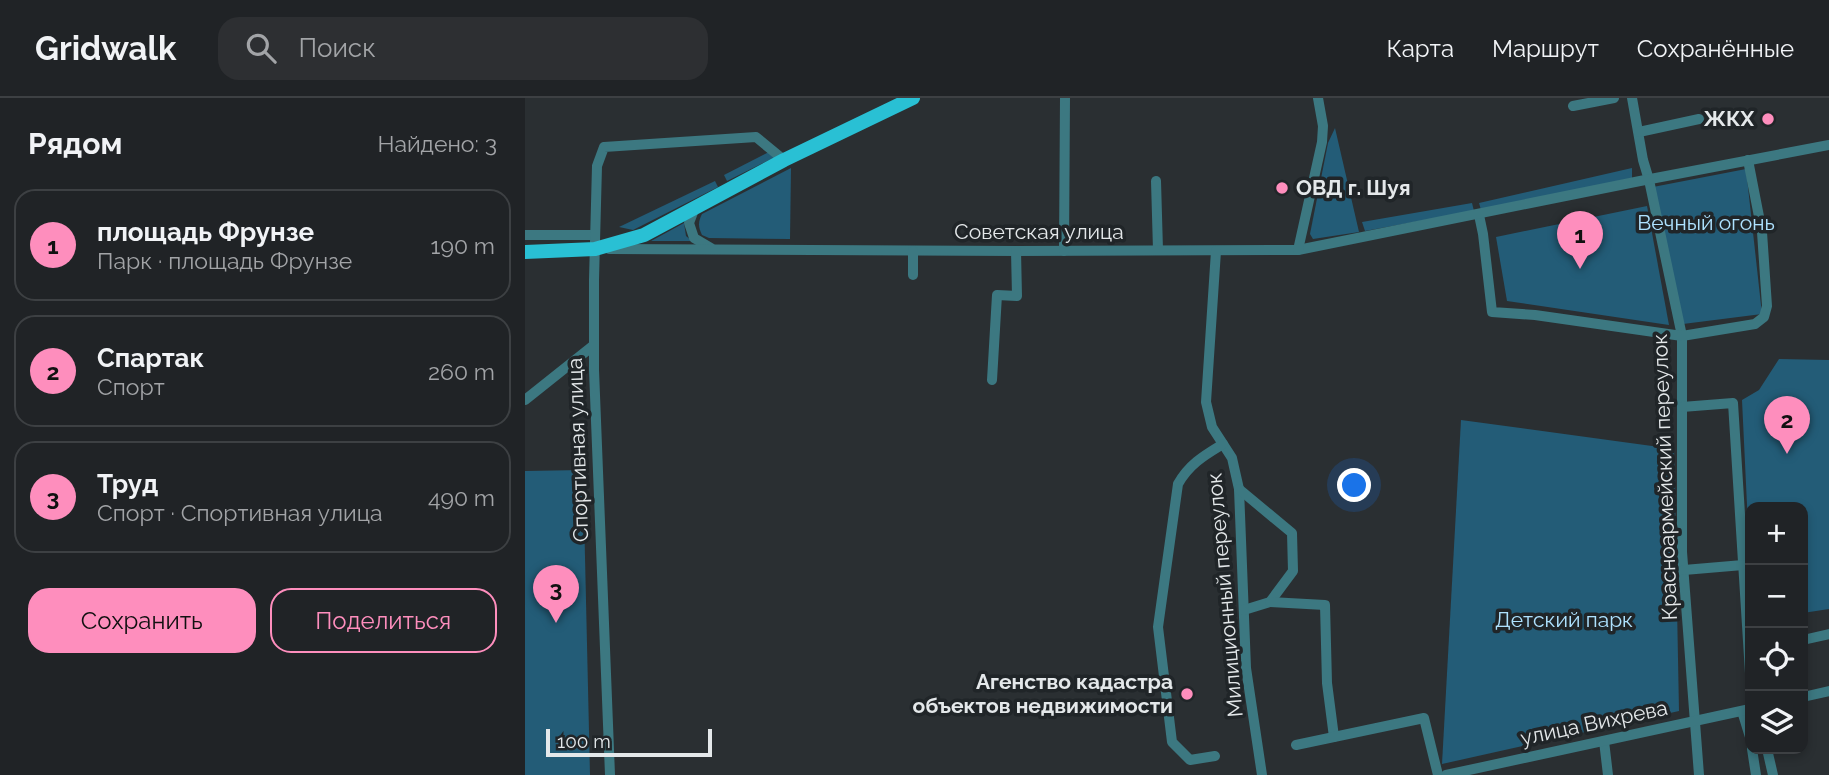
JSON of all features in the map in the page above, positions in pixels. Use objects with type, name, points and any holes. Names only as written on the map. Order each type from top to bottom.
[{"type":"main road","points":[[525,252],[644,235],[784,159],[913,98]]},
{"type":"street","points":[[1065,98],[1065,251]]},
{"type":"street","points":[[1299,250],[1322,142],[1323,126],[1318,98]]},
{"type":"street","points":[[1573,106],[1614,98]]},
{"type":"street","name":"Красноармейский переулок","points":[[1632,98],[1682,336],[1684,570],[1699,775]]},
{"type":"street","points":[[1639,132],[1699,119]]},
{"type":"street","name":"Спортивная улица","points":[[610,775],[594,345],[597,166],[604,147],[756,137],[784,159]]},
{"type":"street","points":[[1649,180],[1829,145]]},
{"type":"street","points":[[1479,215],[1492,312],[1682,336],[1755,324],[1764,317],[1767,306],[1762,233],[1748,160]]},
{"type":"street","name":"Советская улица","points":[[525,235],[715,250],[1299,250],[1649,180]]},
{"type":"street","points":[[1156,181],[1158,250]]},
{"type":"street","points":[[695,208],[689,223],[694,238],[715,250]]},
{"type":"street","points":[[913,251],[913,275]]},
{"type":"street","points":[[992,380],[997,295],[1017,296],[1016,251]]},
{"type":"street","name":"Милиционный переулок","points":[[1216,251],[1206,402],[1212,427],[1232,458],[1239,489],[1246,668],[1262,775]]},
{"type":"street","points":[[525,400],[594,345]]},
{"type":"street","points":[[1682,407],[1733,403],[1748,628]]},
{"type":"street","points":[[1215,756],[1190,760],[1172,742],[1158,627],[1178,484],[1183,474],[1198,459],[1223,444]]},
{"type":"street","points":[[1239,489],[1292,533],[1293,571],[1270,602]]},
{"type":"street","points":[[1684,570],[1743,565]]},
{"type":"street","points":[[1244,610],[1270,602],[1325,605],[1327,683],[1334,737]]},
{"type":"street","points":[[1808,639],[1829,634]]},
{"type":"street","points":[[1808,696],[1829,691]]},
{"type":"street","name":"улица Вихрева","points":[[1446,775],[1745,710]]},
{"type":"street","points":[[1296,745],[1424,718],[1438,775]]},
{"type":"street","points":[[1604,741],[1608,775]]},
{"type":"street","points":[[1753,754],[1756,775]]},
{"type":"street","points":[[1768,754],[1773,775]]},
{"type":"green space","points":[[1335,128],[1359,232],[1313,239],[1310,234],[1328,143]]},
{"type":"green space","points":[[769,152],[775,157],[727,181],[724,175]]},
{"type":"green space","points":[[791,168],[790,239],[709,238],[702,235],[699,224],[702,214]]},
{"type":"green space","points":[[1632,168],[1632,178],[1481,210],[1479,203]]},
{"type":"green space","name":"Вечный огонь","points":[[1746,169],[1762,314],[1683,324],[1653,187]]},
{"type":"green space","points":[[715,181],[718,187],[633,230],[619,227]]},
{"type":"green space","points":[[1472,203],[1474,211],[1365,231],[1362,222]]},
{"type":"green space","points":[[1647,206],[1669,325],[1507,301],[1496,237]]},
{"type":"green space","points":[[684,223],[686,236],[692,241],[651,241]]},
{"type":"green space","points":[[1779,359],[1829,360],[1829,609],[1808,612],[1808,502],[1747,502],[1742,400],[1759,390]]},
{"type":"green space","name":"Детский парк","points":[[1461,420],[1674,449],[1679,711],[1442,764]]},
{"type":"green space","points":[[583,470],[590,775],[525,775],[525,471]]},
{"type":"place","name":"ЖКХ","points":[[1768,119]]},
{"type":"place","name":"ОВД г. Шуя","points":[[1282,188]]},
{"type":"place","name":"площадь Фрунзе","points":[[1580,269]]},
{"type":"place","name":"Спартак","points":[[1787,454]]},
{"type":"place","name":"Труд","points":[[556,623]]},
{"type":"place","name":"Агенство кадастра объектов недвижимости","points":[[1187,694]]}]
